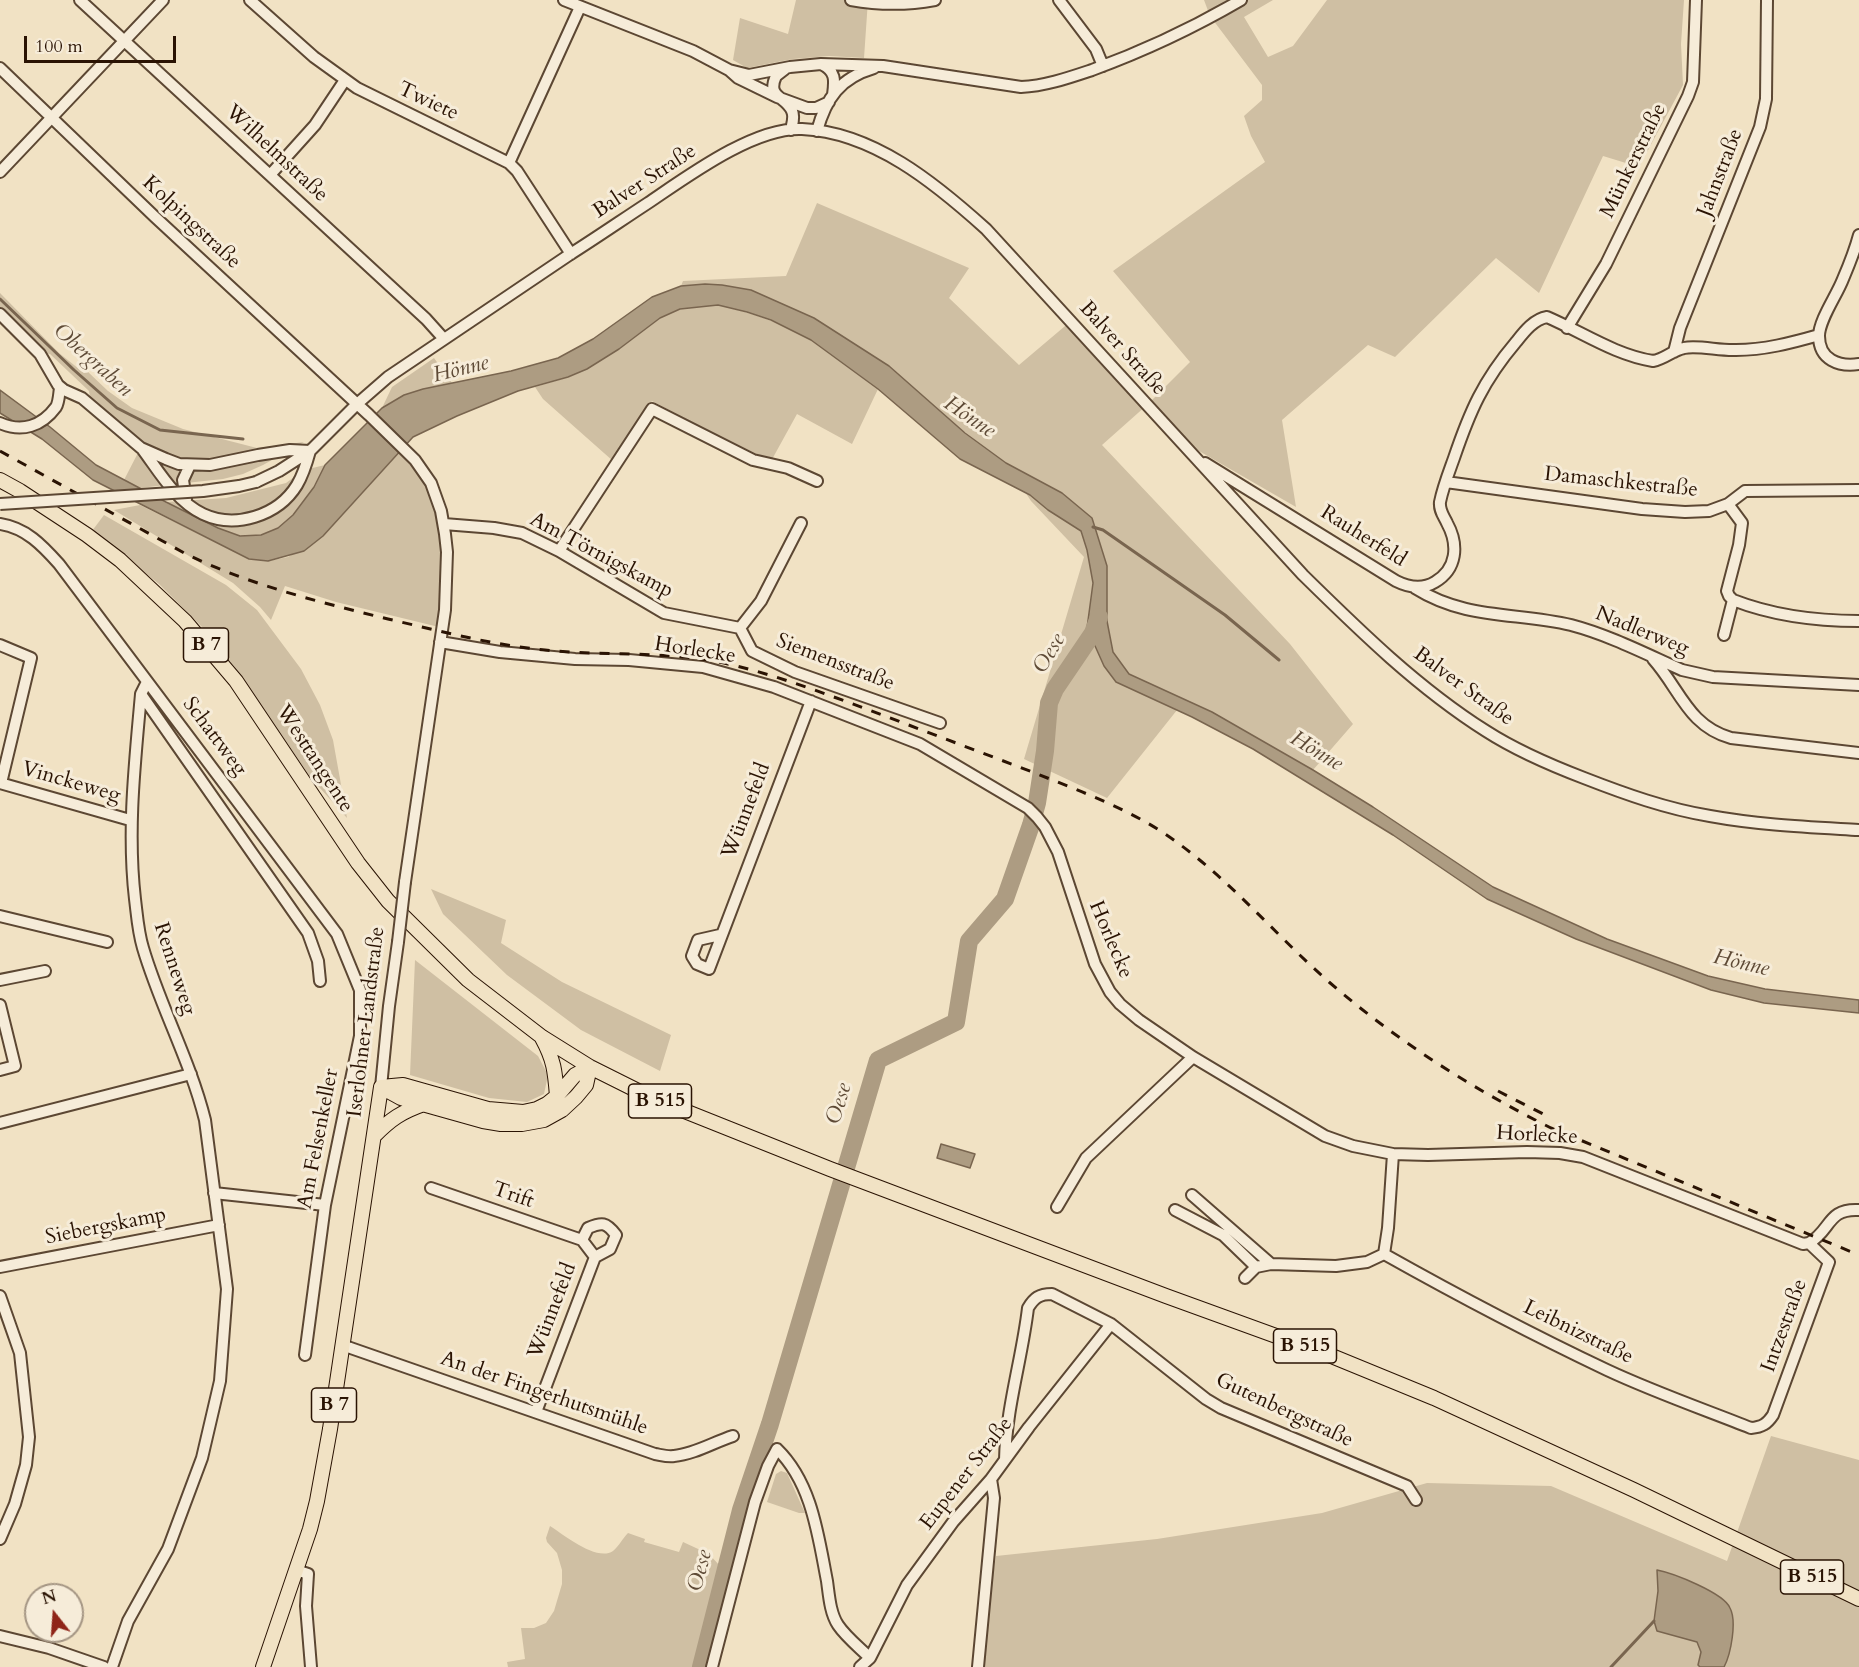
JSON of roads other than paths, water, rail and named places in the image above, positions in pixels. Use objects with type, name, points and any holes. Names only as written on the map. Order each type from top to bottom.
[{"type":"main road","name":"Westtangente","points":[[0,480],[30,497],[120,560],[185,621],[236,681],[358,863],[381,893],[433,948],[468,980],[542,1037],[590,1067]]},
{"type":"main road","name":"B 7","points":[[542,1037],[552,1055],[557,1096]]},
{"type":"main road","points":[[381,1087],[403,1085],[488,1109],[523,1112],[537,1109],[557,1096],[576,1075],[590,1067]]},
{"type":"main road","points":[[381,1087],[401,1098],[501,1124],[522,1124],[544,1120],[562,1110],[586,1085],[590,1067]]},
{"type":"main road","name":"B 515","points":[[590,1067],[652,1098],[830,1169],[1334,1357],[1434,1398],[1634,1490],[1859,1599]]},
{"type":"main road","name":"Iserlohner Landstraße","points":[[263,1667],[310,1529],[317,1501],[330,1429],[381,1087]]},
{"type":"main road","points":[[374,1136],[401,1113],[424,1104]]},
{"type":"street","name":"Wilhelmstraße","points":[[80,0],[418,312],[444,339]]},
{"type":"street","points":[[0,172],[163,0]]},
{"type":"street","name":"Twiete","points":[[250,0],[314,57],[345,80],[371,96],[509,163],[517,171],[571,254]]},
{"type":"street","points":[[564,0],[693,51],[729,70],[749,75],[821,64],[883,66],[1021,87],[1054,82],[1103,66],[1150,47],[1241,0]]},
{"type":"street","points":[[851,0],[891,4],[935,0]]},
{"type":"street","points":[[1059,0],[1096,49],[1103,66]]},
{"type":"street","name":"Münkerstraße","points":[[1567,328],[1606,264],[1688,96],[1693,82],[1696,0]]},
{"type":"street","name":"Jahnstraße","points":[[1674,352],[1680,328],[1760,127],[1766,99],[1767,0]]},
{"type":"street","points":[[509,163],[580,7]]},
{"type":"street","points":[[729,70],[738,78],[777,97],[807,108],[816,108],[831,99],[835,82],[834,74],[821,64]]},
{"type":"street","points":[[818,131],[823,111],[845,82],[857,74],[883,66]]},
{"type":"street","points":[[790,67],[780,72],[774,80],[773,87],[777,97],[793,112],[791,130]]},
{"type":"street","name":"Kolpingstraße","points":[[0,68],[155,217],[357,404]]},
{"type":"street","points":[[270,175],[315,124],[345,80]]},
{"type":"street","name":"Balver Straße","points":[[310,451],[388,377],[722,156],[752,141],[791,130],[818,131],[848,137],[885,154],[922,178],[986,229],[1303,575],[1411,676],[1486,731],[1539,760],[1602,785],[1675,808],[1748,822],[1859,830]]},
{"type":"street","points":[[1859,235],[1844,280],[1819,335],[1822,348],[1832,361],[1839,364],[1859,364]]},
{"type":"street","points":[[0,314],[40,354],[60,388],[82,398],[141,448],[169,486],[202,513],[227,520],[238,520],[262,514],[281,503],[297,485],[310,451]]},
{"type":"street","name":"Rauherfeld","points":[[1195,457],[1396,581],[1415,588],[1423,587],[1436,582],[1454,562],[1452,535],[1440,510],[1440,504],[1466,423],[1483,386],[1501,359],[1539,319],[1550,318],[1567,328]]},
{"type":"street","points":[[1567,328],[1646,360],[1660,360],[1686,348],[1737,350],[1770,348],[1819,335]]},
{"type":"street","points":[[0,423],[25,428],[42,419],[57,405],[60,388]]},
{"type":"street","name":"Iserlohner Landstraße","points":[[357,404],[415,460],[431,483],[444,524],[447,552],[445,610],[405,882],[381,1087]]},
{"type":"street","points":[[559,551],[652,410],[753,460],[788,468],[817,481]]},
{"type":"street","points":[[141,448],[179,464],[190,465],[210,465],[290,450],[310,451]]},
{"type":"street","points":[[0,504],[203,491],[239,486],[256,482],[279,471],[310,451]]},
{"type":"street","points":[[187,502],[183,480],[190,465]]},
{"type":"street","name":"Damaschkestraße","points":[[1446,482],[1662,511],[1709,511],[1728,504],[1745,491],[1859,490]]},
{"type":"street","points":[[1728,504],[1742,523],[1728,591],[1733,600],[1797,618],[1859,621]]},
{"type":"street","points":[[740,628],[761,600],[801,523]]},
{"type":"street","name":"Schattweg","points":[[0,524],[26,533],[59,564],[337,934]]},
{"type":"street","name":"Am Törnigskamp","points":[[444,524],[522,533],[559,551],[664,613],[740,628]]},
{"type":"street","name":"Nadlerweg","points":[[1415,588],[1457,608],[1560,623],[1590,630],[1682,670],[1713,677],[1859,685]]},
{"type":"street","points":[[1724,635],[1733,600]]},
{"type":"street","name":"Siemensstraße","points":[[740,628],[752,651],[795,672],[940,723]]},
{"type":"street","name":"Horlecke","points":[[440,642],[500,652],[703,667],[774,687],[920,744],[1028,808],[1045,827],[1058,852],[1095,963],[1110,992],[1120,1004],[1193,1057],[1325,1136],[1353,1146],[1393,1154],[1527,1152],[1560,1153],[1583,1157],[1803,1244],[1809,1243]]},
{"type":"street","points":[[0,645],[31,658],[1,783]]},
{"type":"street","points":[[1650,656],[1664,672],[1689,711],[1712,732],[1731,738],[1859,753]]},
{"type":"street","name":"Renneweg","points":[[112,1667],[128,1621],[168,1549],[202,1458],[220,1381],[227,1289],[205,1120],[191,1074],[156,986],[138,930],[130,820],[141,694],[147,682]]},
{"type":"street","name":"Schattweg","points":[[141,694],[308,933],[318,961],[320,981]]},
{"type":"street","name":"Wünnefeld","points":[[720,935],[811,701]]},
{"type":"street","name":"Vinckeweg","points":[[1,783],[130,820]]},
{"type":"street","points":[[0,916],[107,942]]},
{"type":"street","name":"Am Felsenkeller","points":[[305,1355],[325,1205],[360,1036],[360,990],[337,934]]},
{"type":"street","points":[[0,980],[45,971]]},
{"type":"street","points":[[0,1070],[15,1066],[1,1012]]},
{"type":"street","points":[[1057,1207],[1086,1158],[1193,1057]]},
{"type":"street","points":[[0,1123],[191,1074]]},
{"type":"street","points":[[1245,1278],[1256,1267],[1271,1264],[1336,1266],[1367,1262],[1384,1254],[1393,1154]]},
{"type":"street","name":"Trift","points":[[431,1188],[582,1240]]},
{"type":"street","points":[[214,1193],[325,1205]]},
{"type":"street","points":[[1192,1195],[1271,1264]]},
{"type":"street","points":[[1175,1210],[1223,1235],[1256,1267]]},
{"type":"street","points":[[1809,1243],[1817,1238],[1832,1218],[1841,1211],[1859,1210]]},
{"type":"street","name":"Wünnefeld","points":[[536,1412],[595,1257],[610,1249],[616,1235],[610,1226],[600,1223],[588,1228],[582,1240],[595,1257]]},
{"type":"street","name":"Siebergskamp","points":[[0,1267],[219,1224]]},
{"type":"street","name":"Intzestraße","points":[[1763,1426],[1773,1415],[1829,1262],[1809,1243]]},
{"type":"street","name":"Leibnizstraße","points":[[1384,1254],[1463,1298],[1608,1370],[1751,1428],[1763,1426]]},
{"type":"street","name":"Gutenbergstraße","points":[[1005,1460],[1012,1389],[1028,1308],[1034,1299],[1042,1294],[1052,1294],[1111,1324],[1206,1399],[1274,1431],[1407,1486],[1416,1500]]},
{"type":"street","points":[[0,1296],[20,1353],[29,1437],[23,1475],[15,1504],[0,1539]]},
{"type":"street","name":"Eupener Straße","points":[[870,1658],[907,1585],[953,1522],[991,1479],[1111,1324]]},
{"type":"street","name":"An der Fingerhutsmühle","points":[[342,1345],[655,1454],[673,1456],[695,1451],[734,1436]]},
{"type":"street","points":[[712,1667],[756,1502],[768,1466],[777,1449],[786,1458],[802,1485],[815,1520],[832,1609],[838,1625],[870,1658],[860,1667]]},
{"type":"street","points":[[978,1667],[994,1498],[991,1479]]},
{"type":"street","points":[[296,1570],[308,1574],[306,1616],[311,1667]]},
{"type":"street","points":[[0,1636],[49,1648],[104,1667]]},
{"type":"waterway","name":"Obergraben","points":[[0,299],[117,408],[160,430],[243,439]]},
{"type":"waterway","points":[[1093,527],[1103,530],[1225,615],[1279,660]]},
{"type":"waterway","name":"Oese","points":[[701,1667],[741,1510],[770,1424],[878,1060],[956,1022],[969,941],[1005,899],[1031,825],[1037,803],[1045,751],[1049,703],[1055,689],[1093,633],[1099,617]]},
{"type":"waterway","points":[[1611,1667],[1654,1621]]},
{"type":"railway","points":[[0,451],[186,554],[235,575],[285,592],[388,619],[505,645],[567,652],[676,656],[740,667],[844,701],[1098,799],[1130,813],[1183,847],[1226,883],[1308,963],[1355,1004],[1408,1044],[1492,1097],[1551,1128],[1859,1255]]},
{"type":"railway","points":[[1498,1091],[1551,1118]]},
{"type":"water label","name":"Hönne","points":[[461,370]]},
{"type":"water label","name":"Hönne","points":[[969,418]]},
{"type":"water label","name":"Hönne","points":[[1316,752]]},
{"type":"water label","name":"Hönne","points":[[1741,964]]}]
